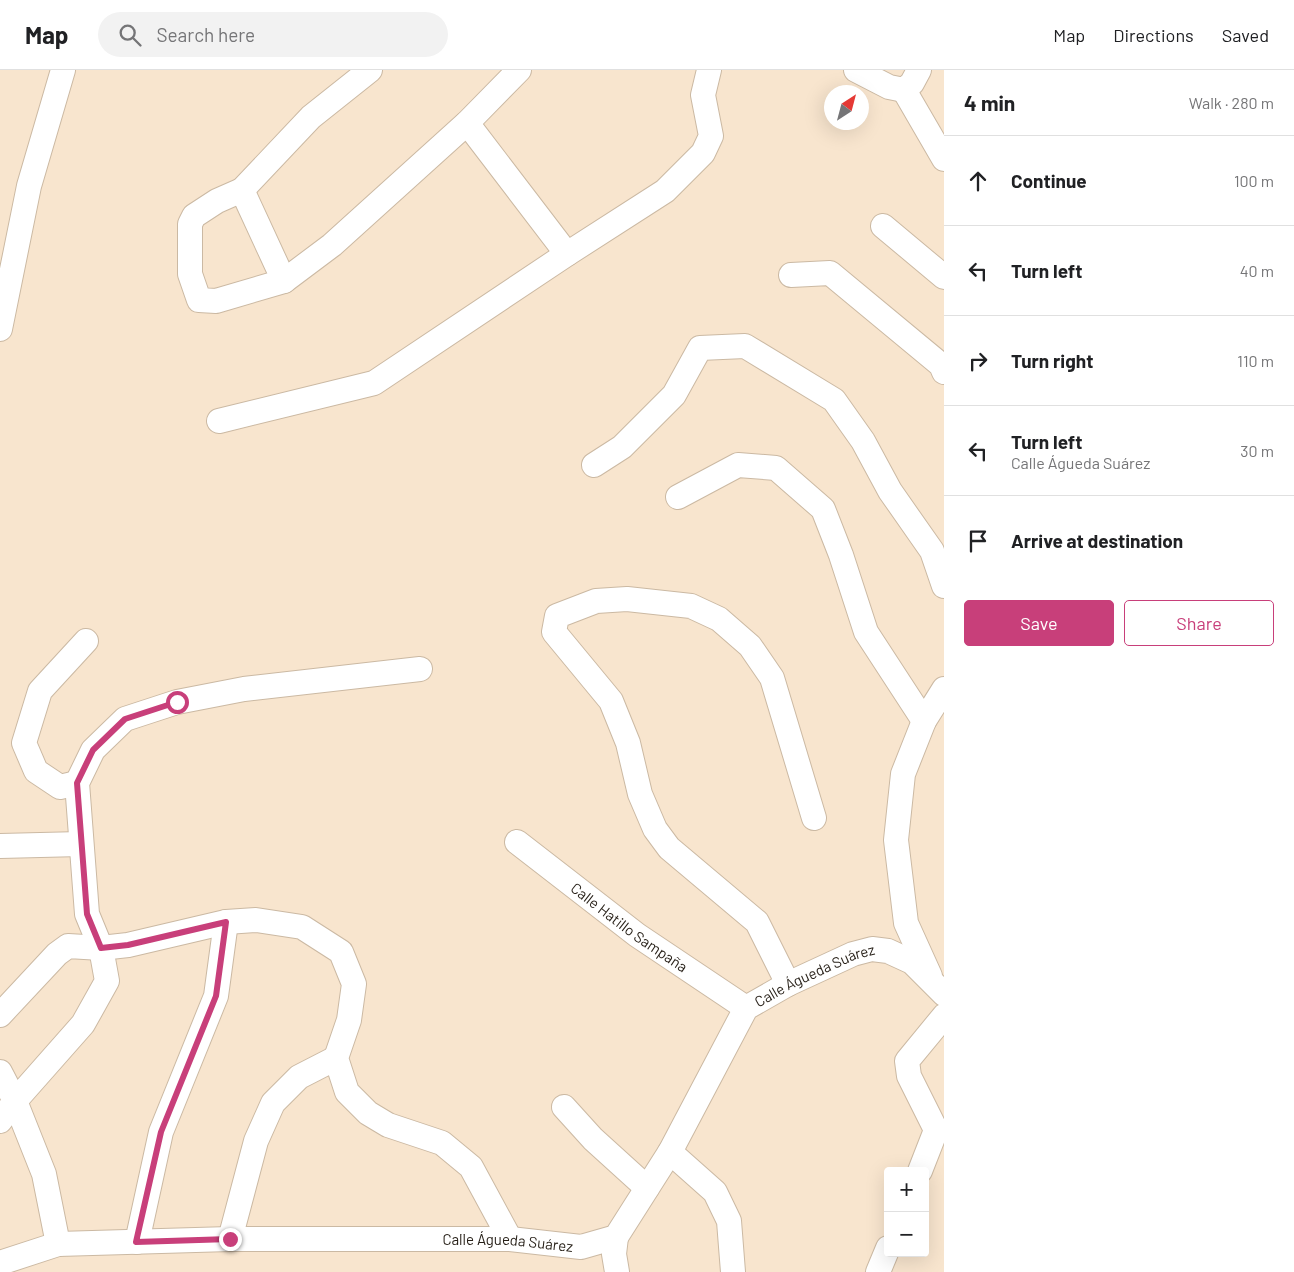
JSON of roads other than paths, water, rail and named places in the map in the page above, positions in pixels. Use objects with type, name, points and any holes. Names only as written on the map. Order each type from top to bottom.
[{"type":"street","points":[[0,329],[29,186],[63,70]]},
{"type":"street","points":[[370,70],[311,117],[242,190],[194,216],[190,224],[190,274],[199,300],[216,301],[284,281],[332,245],[467,123],[519,70]]},
{"type":"street","points":[[219,421],[374,383],[567,254],[666,191],[703,153],[710,136],[703,95],[709,70]]},
{"type":"street","points":[[856,70],[889,88],[904,90],[912,83],[919,70]]},
{"type":"street","points":[[904,90],[942,151]]},
{"type":"street","points":[[467,123],[567,254]]},
{"type":"street","points":[[242,190],[284,281]]},
{"type":"street","points":[[883,226],[944,277]]},
{"type":"street","points":[[791,275],[830,273],[941,365],[944,372]]},
{"type":"street","points":[[594,465],[622,448],[674,395],[700,348],[744,346],[834,400],[863,441],[890,491],[932,551],[944,586]]},
{"type":"street","points":[[678,497],[738,465],[776,468],[823,509],[841,555],[866,632],[924,722]]},
{"type":"street","points":[[788,984],[756,922],[669,848],[655,829],[640,794],[628,743],[611,701],[554,632],[557,616],[596,601],[627,599],[691,606],[719,619],[750,646],[772,678],[814,818]]},
{"type":"street","points":[[77,783],[60,787],[36,771],[24,743],[40,692],[86,641]]},
{"type":"street","points":[[0,1121],[82,1024],[107,981],[101,948],[87,914],[77,783],[93,750],[125,719],[177,702],[244,689],[420,669]]},
{"type":"street","points":[[939,989],[906,923],[896,840],[903,774],[924,722],[944,689]]},
{"type":"street","name":"Calle Hatillo Sampaña","points":[[517,842],[637,936],[746,1008]]},
{"type":"street","points":[[0,846],[81,844]]},
{"type":"street","points":[[0,1015],[57,954],[68,946],[101,948],[128,945],[226,922],[256,920],[302,927],[341,952],[354,984],[349,1020],[336,1058],[347,1092],[368,1113],[388,1125],[442,1143],[471,1167],[510,1239]]},
{"type":"street","points":[[136,1242],[161,1132],[216,996],[226,922]]},
{"type":"street","name":"Calle Águeda Suárez","points":[[0,1263],[58,1244],[230,1239],[510,1239],[581,1248],[616,1237],[670,1152],[746,1008],[788,984],[853,954],[872,949],[888,951],[912,962],[939,989]]},
{"type":"street","points":[[922,1167],[936,1130],[909,1076],[908,1061],[944,1016]]},
{"type":"street","points":[[230,1239],[256,1141],[273,1103],[299,1077],[336,1058]]},
{"type":"street","points":[[0,1072],[15,1101],[44,1174],[58,1244]]},
{"type":"street","points":[[564,1107],[593,1139],[647,1188]]},
{"type":"street","points":[[670,1152],[715,1192],[729,1221],[733,1272]]},
{"type":"street","points":[[616,1237],[614,1254],[617,1272]]},
{"type":"street","points":[[878,1272],[884,1257]]}]
